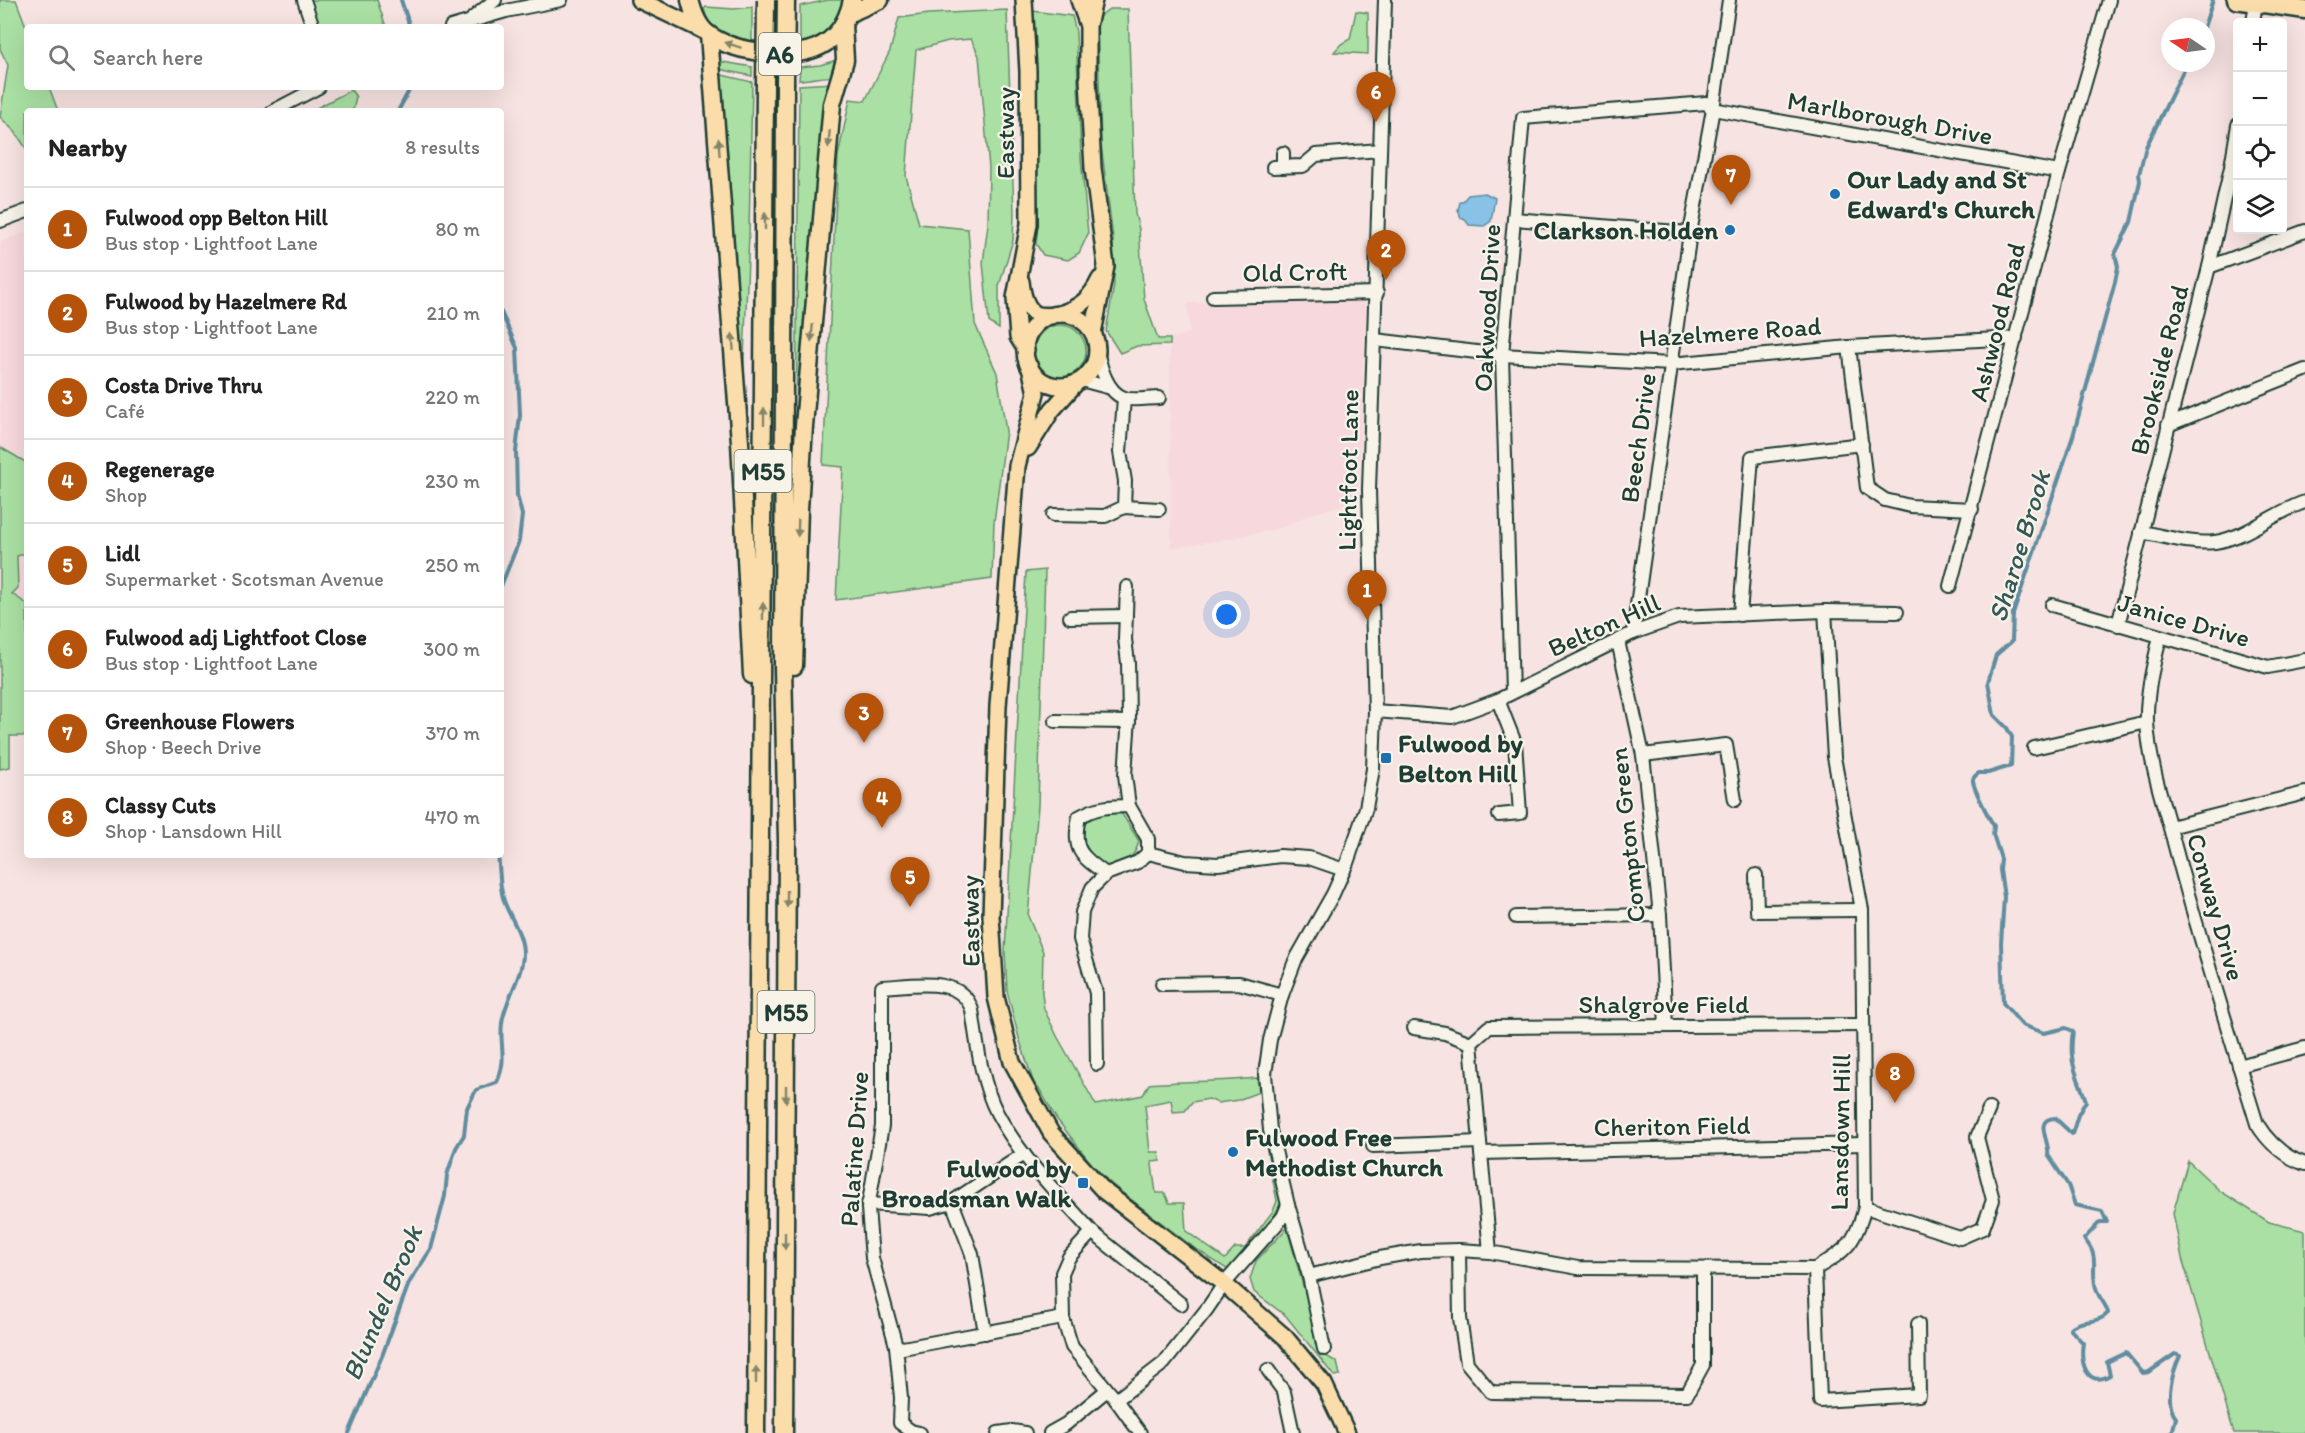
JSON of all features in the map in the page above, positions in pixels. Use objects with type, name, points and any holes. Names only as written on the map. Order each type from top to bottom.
[{"type":"highway","points":[[690,0],[697,21],[708,34]]},
{"type":"highway","name":"M55","points":[[756,1433],[756,1196],[762,858],[766,0]]},
{"type":"highway","name":"M55","points":[[784,1433],[787,840],[783,667],[786,0]]},
{"type":"highway","name":"A6","points":[[708,34],[749,50],[793,54],[810,51],[824,45],[836,35],[848,13],[880,0]]},
{"type":"highway","points":[[2236,0],[2305,10]]},
{"type":"highway","name":"M55","points":[[787,840],[804,426],[832,104],[845,60],[848,13]]},
{"type":"highway","name":"M55","points":[[708,34],[713,71],[740,442],[762,858]]},
{"type":"main road","name":"A6","points":[[639,0],[708,34]]},
{"type":"main road","name":"Eastway","points":[[1024,0],[1029,71],[1029,224],[1019,266],[1015,298],[1018,337],[1026,350]]},
{"type":"main road","points":[[1078,0],[1088,26]]},
{"type":"main road","points":[[1094,0],[1088,26],[1088,79],[1093,168],[1106,266],[1093,333],[1097,352],[1094,364],[1078,381],[1057,386],[1044,382],[1030,367],[1026,350],[1032,330],[1042,320],[1075,309],[1083,303],[1097,286],[1106,266]]},
{"type":"main road","name":"Eastway","points":[[1019,266],[1022,290],[1030,308],[1036,314],[1055,315]]},
{"type":"main road","points":[[1055,315],[1078,319],[1093,333]]},
{"type":"main road","name":"Eastway","points":[[1030,367],[1035,388],[1035,404],[1017,466],[998,706],[991,916],[996,997],[1012,1062],[1051,1133],[1104,1191],[1224,1284]]},
{"type":"main road","name":"Eastway","points":[[1017,466],[1052,410],[1078,381]]},
{"type":"main road","points":[[1224,1284],[1285,1337],[1310,1366],[1324,1383],[1347,1433]]},
{"type":"street","points":[[304,0],[312,24]]},
{"type":"street","points":[[480,12],[491,0]]},
{"type":"street","points":[[469,20],[495,0]]},
{"type":"street","points":[[459,24],[561,0]]},
{"type":"street","name":"Lightfoot Lane","points":[[1324,1349],[1309,1276],[1288,1205],[1270,1130],[1265,1074],[1270,1040],[1282,995],[1295,961],[1344,870],[1366,808],[1373,769],[1375,711],[1370,490],[1386,0]]},
{"type":"street","name":"Beech Drive","points":[[1633,633],[1690,233],[1713,109],[1729,0]]},
{"type":"street","name":"Ashwood Road","points":[[1950,586],[2059,172],[2109,0]]},
{"type":"street","points":[[2254,18],[2256,3]]},
{"type":"street","points":[[279,108],[313,90]]},
{"type":"street","name":"Oakwood Drive","points":[[1512,692],[1502,355],[1523,118],[1706,103],[1713,109]]},
{"type":"street","name":"Marlborough Drive","points":[[1713,109],[2059,172]]},
{"type":"street","name":"Brookside Road","points":[[2118,625],[2209,267],[2238,126]]},
{"type":"street","points":[[1283,153],[1278,167],[1303,166],[1316,155],[1380,150]]},
{"type":"street","points":[[0,220],[24,212]]},
{"type":"street","points":[[1514,219],[1690,233]]},
{"type":"street","points":[[2209,267],[2305,231]]},
{"type":"street","name":"Old Croft","points":[[1213,297],[1377,293]]},
{"type":"street","name":"Hazelmere Road","points":[[1375,340],[1502,355],[1671,364],[1849,347],[2016,338]]},
{"type":"street","points":[[1849,347],[1867,488],[1885,501],[1910,506],[1972,509]]},
{"type":"street","points":[[1097,352],[1102,372],[1111,388],[1124,398],[1159,398]]},
{"type":"street","points":[[2168,425],[2305,370]]},
{"type":"street","points":[[1078,381],[1111,388]]},
{"type":"street","points":[[1124,398],[1119,452],[1125,482],[1124,507]]},
{"type":"street","points":[[1740,615],[1752,458],[1862,444]]},
{"type":"street","points":[[2141,532],[2196,542],[2214,542],[2249,530],[2305,502]]},
{"type":"street","points":[[1053,515],[1105,516],[1124,507],[1160,509]]},
{"type":"street","points":[[1097,1064],[1096,993],[1080,939],[1082,912],[1092,888],[1106,873],[1138,862],[1148,853],[1148,838],[1129,806],[1125,775],[1129,722],[1128,663],[1125,639],[1127,587]]},
{"type":"street","name":"Janice Drive","points":[[2052,605],[2268,667],[2305,660]]},
{"type":"street","name":"Belton Hill","points":[[1375,711],[1452,717],[1498,700],[1633,633],[1679,617],[1825,611],[1897,612]]},
{"type":"street","name":"Lansdown Hill","points":[[1309,1276],[1411,1252],[1459,1250],[1490,1252],[1578,1268],[1815,1269],[1841,1254],[1858,1234],[1865,1207],[1862,910],[1834,757],[1825,611]]},
{"type":"street","points":[[1070,617],[1126,616]]},
{"type":"street","name":"Conway Drive","points":[[2160,637],[2150,681],[2147,722],[2156,785],[2170,827],[2190,907],[2257,1124],[2277,1148],[2294,1160],[2305,1164]]},
{"type":"street","name":"Compton Green","points":[[1618,641],[1643,755],[1659,915],[1666,1026]]},
{"type":"street","points":[[1498,700],[1515,743],[1520,813],[1498,815]]},
{"type":"street","points":[[1055,721],[1129,722]]},
{"type":"street","points":[[2034,747],[2147,722]]},
{"type":"street","points":[[1643,755],[1726,745],[1735,800]]},
{"type":"street","points":[[2170,827],[2305,793]]},
{"type":"street","points":[[1106,873],[1090,862],[1076,846],[1079,817],[1092,810],[1109,806],[1129,806]]},
{"type":"street","points":[[1148,853],[1185,862],[1218,864],[1280,856],[1309,858],[1344,870]]},
{"type":"street","points":[[1756,875],[1757,911],[1862,910]]},
{"type":"street","points":[[1516,917],[1659,915]]},
{"type":"street","points":[[1162,984],[1239,983],[1282,995]]},
{"type":"street","name":"Palatine Drive","points":[[920,1433],[911,1431],[900,1423],[901,1398],[897,1346],[872,1258],[868,1204],[882,1126],[882,987],[949,986],[962,992],[970,1001],[986,1081],[997,1112],[1024,1154]]},
{"type":"street","name":"Shalgrove Field","points":[[1471,1043],[1489,1027],[1863,1025]]},
{"type":"street","points":[[1414,1028],[1445,1033],[1471,1043],[1490,1252]]},
{"type":"street","points":[[2239,1066],[2305,1048]]},
{"type":"street","points":[[1865,1207],[1960,1238],[1983,1228],[1993,1200],[1977,1137],[1989,1109]]},
{"type":"street","name":"Cheriton Field","points":[[1373,1146],[1481,1148],[1864,1144]]},
{"type":"street","points":[[868,1204],[930,1208],[952,1202],[1024,1154],[1033,1168],[1092,1232],[1181,1304]]},
{"type":"street","points":[[952,1202],[972,1254],[985,1333]]},
{"type":"street","points":[[1050,1433],[1164,1363],[1224,1284],[1283,1217],[1288,1205]]},
{"type":"street","points":[[1092,1232],[1069,1257],[1062,1273],[1063,1318],[1072,1347],[1140,1433]]},
{"type":"street","points":[[1459,1250],[1460,1318],[1467,1363],[1491,1392],[1687,1394],[1703,1365],[1703,1269]]},
{"type":"street","points":[[1815,1269],[1820,1401],[1919,1395],[1918,1324]]},
{"type":"street","points":[[897,1346],[903,1348],[1063,1318]]},
{"type":"street","points":[[1268,1370],[1284,1392],[1293,1433]]},
{"type":"street","points":[[998,1433],[1012,1431],[1025,1433]]},
{"type":"shaded area","points":[[24,233],[24,461],[0,447],[0,242]]},
{"type":"shaded area","points":[[1366,298],[1358,500],[1308,515],[1280,528],[1171,548],[1170,339],[1190,333],[1188,303]]},
{"type":"shaded area","points":[[24,542],[24,602],[12,594],[18,588],[17,555]]},
{"type":"green space","points":[[0,0],[16,0],[25,24],[24,90],[50,90],[57,108],[24,108],[24,145],[16,133],[0,117],[8,65],[0,49]]},
{"type":"green space","points":[[311,0],[377,0],[385,24],[318,24]]},
{"type":"green space","points":[[828,0],[846,0],[836,29],[809,42],[800,43],[800,6]]},
{"type":"green space","points":[[706,7],[734,9],[752,7],[752,43],[736,40],[716,30],[707,17],[704,9]]},
{"type":"green space","points":[[1109,9],[1128,9],[1135,214],[1139,229],[1144,299],[1158,339],[1170,339],[1170,345],[1137,346],[1120,353],[1106,331],[1114,285],[1113,238],[1101,144],[1097,18]]},
{"type":"green space","points":[[1007,10],[1014,214],[1013,240],[999,286],[999,329],[989,322],[983,263],[988,224],[989,168],[979,56],[971,39],[948,41],[916,50],[906,176],[919,224],[968,229],[975,324],[997,373],[1006,431],[994,522],[992,579],[836,600],[843,467],[823,465],[838,156],[850,99],[865,101],[890,51],[899,18]]},
{"type":"green space","points":[[1032,11],[1072,16],[1076,32],[1081,157],[1088,234],[1079,253],[1068,260],[1043,255],[1036,244],[1038,222]]},
{"type":"green space","points":[[1356,11],[1368,13],[1368,54],[1334,52],[1350,39]]},
{"type":"green space","points":[[840,59],[834,77],[799,80],[800,67],[820,65]]},
{"type":"green space","points":[[717,61],[752,67],[752,76],[719,69]]},
{"type":"green space","points":[[718,74],[752,82],[743,384]]},
{"type":"green space","points":[[834,83],[796,450],[799,85]]},
{"type":"green space","points":[[351,90],[356,97],[354,108],[317,108]]},
{"type":"green space","points":[[1055,325],[1065,325],[1079,332],[1086,351],[1079,370],[1065,377],[1055,377],[1045,373],[1038,366],[1034,356],[1034,346],[1038,336],[1045,329]]},
{"type":"green space","points":[[0,447],[24,461],[24,554],[17,556],[18,588],[12,594],[24,602],[24,736],[10,736],[10,767],[0,769]]},
{"type":"green space","points":[[1045,570],[1038,806],[1028,916],[1043,952],[1044,1009],[1096,1105],[1143,1095],[1149,1084],[1257,1078],[1259,1092],[1238,1100],[1218,1103],[1209,1099],[1192,1102],[1185,1111],[1173,1112],[1171,1100],[1145,1105],[1150,1152],[1159,1152],[1160,1161],[1152,1162],[1156,1193],[1165,1193],[1169,1203],[1184,1203],[1186,1231],[1225,1259],[1235,1248],[1245,1248],[1273,1211],[1277,1201],[1263,1130],[1261,1104],[1281,1202],[1269,1226],[1235,1268],[1228,1270],[1193,1247],[1097,1171],[1056,1118],[1034,1084],[1019,1038],[1007,991],[1005,951],[1026,572]]},
{"type":"green space","points":[[1104,811],[1122,814],[1139,841],[1132,856],[1108,867],[1091,854],[1081,838],[1083,823],[1093,814]]},
{"type":"green space","points":[[2188,1161],[2220,1191],[2269,1222],[2305,1231],[2305,1433],[2234,1433],[2182,1258],[2173,1213]]},
{"type":"green space","points":[[1287,1228],[1322,1354],[1337,1362],[1340,1375],[1334,1376],[1286,1316],[1254,1292],[1250,1279],[1256,1261]]},
{"type":"water","points":[[1485,193],[1495,198],[1491,221],[1484,226],[1469,225],[1464,218],[1461,218],[1458,210],[1460,202],[1468,195]]},
{"type":"waterway","name":"Blundel Brook","points":[[401,0],[409,24]]},
{"type":"waterway","name":"Sharoe Brook","points":[[2207,18],[2213,0]]},
{"type":"waterway","name":"Sharoe Brook","points":[[2172,1433],[2176,1418],[2170,1404],[2170,1396],[2174,1371],[2180,1356],[2175,1354],[2149,1372],[2143,1373],[2126,1353],[2107,1362],[2110,1375],[2095,1378],[2086,1371],[2083,1343],[2070,1329],[2104,1317],[2108,1313],[2098,1295],[2094,1281],[2094,1257],[2084,1239],[2100,1222],[2107,1222],[2102,1211],[2075,1205],[2068,1185],[2048,1155],[2043,1127],[2048,1119],[2055,1118],[2072,1134],[2078,1115],[2086,1101],[2073,1060],[2073,1031],[2066,1028],[2044,1033],[2022,1025],[2003,1003],[2001,943],[2004,897],[2000,870],[2001,859],[1993,834],[1994,826],[1978,796],[1973,780],[1979,773],[1988,773],[2011,766],[2012,737],[2007,728],[1994,715],[1988,682],[1996,655],[2012,641],[2013,614],[2073,436],[2115,282],[2118,267],[2115,254],[2131,222],[2146,147],[2183,72]]},
{"type":"waterway","name":"Blundel Brook","points":[[400,108],[409,90]]},
{"type":"waterway","name":"Blundel Brook","points":[[504,319],[517,348],[520,415],[516,452],[517,495],[522,515],[519,541],[504,578]]},
{"type":"waterway","name":"Blundel Brook","points":[[349,1433],[382,1356],[409,1283],[431,1249],[445,1196],[447,1175],[456,1148],[464,1135],[467,1108],[476,1090],[497,1082],[502,1066],[502,1023],[520,971],[523,953],[519,933],[502,896],[498,858]]},
{"type":"place","name":"Fulwood adj Lightfoot Close","points":[[1376,122]]},
{"type":"place","name":"Our Lady and St Edward's Church","points":[[1835,194]]},
{"type":"place","name":"Greenhouse Flowers","points":[[1731,205]]},
{"type":"place","name":"Clarkson Holden","points":[[1730,230]]},
{"type":"place","name":"Fulwood by Hazelmere Rd","points":[[1386,280]]},
{"type":"place","name":"Fulwood opp Belton Hill","points":[[1367,620]]},
{"type":"place","name":"Costa Drive Thru","points":[[864,743]]},
{"type":"place","name":"Fulwood by Belton Hill","points":[[1386,758]]},
{"type":"place","name":"Regenerage","points":[[882,828]]},
{"type":"place","name":"Lidl","points":[[910,907]]},
{"type":"place","name":"Classy Cuts","points":[[1895,1103]]},
{"type":"place","name":"Fulwood Free Methodist Church","points":[[1233,1152]]},
{"type":"place","name":"Fulwood by Broadsman Walk","points":[[1083,1183]]}]
